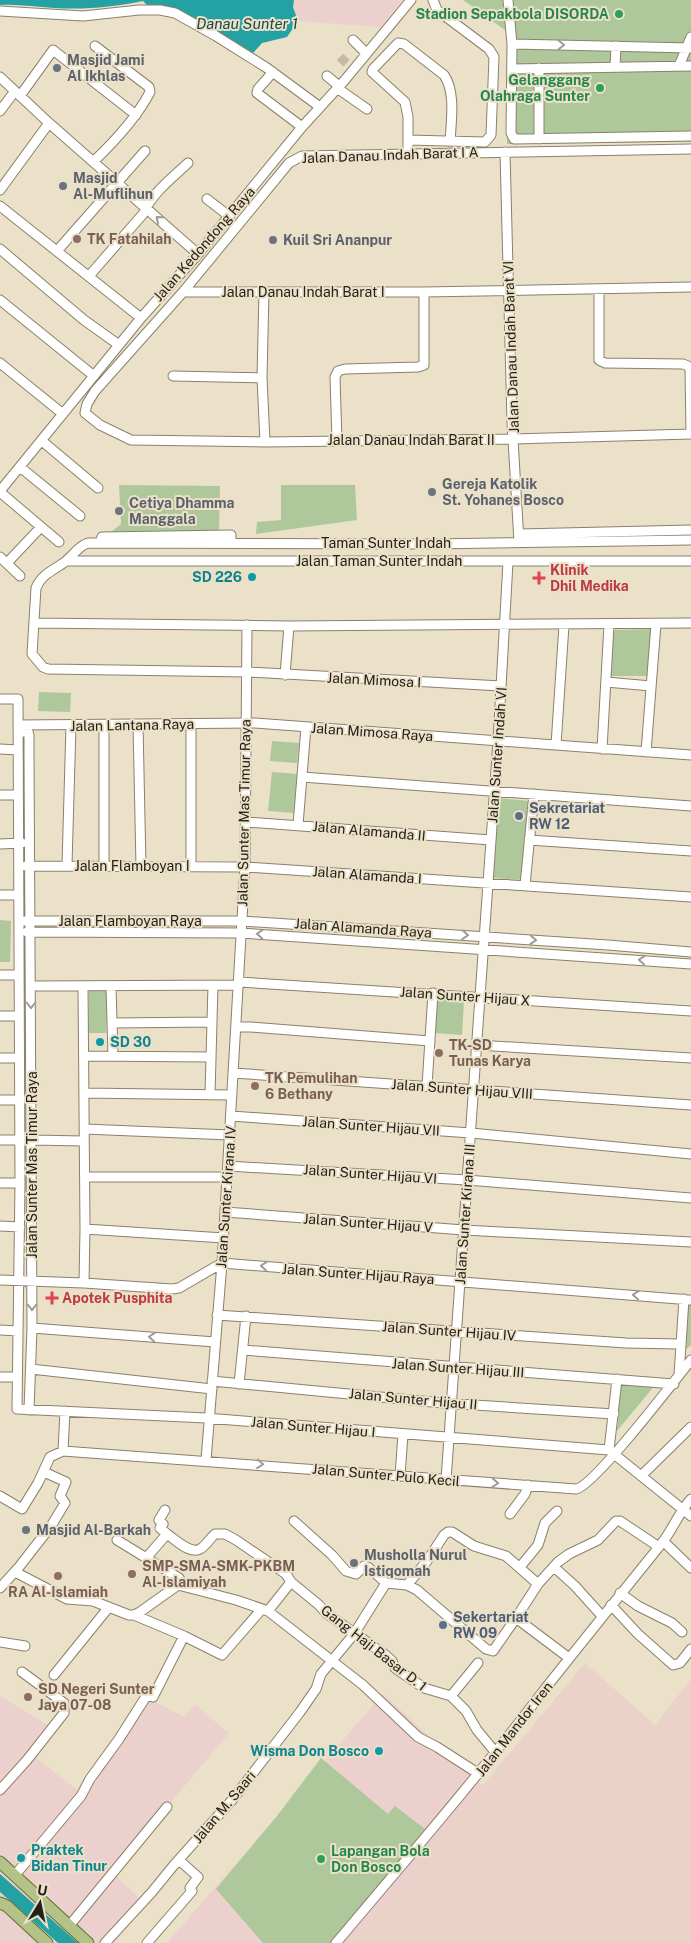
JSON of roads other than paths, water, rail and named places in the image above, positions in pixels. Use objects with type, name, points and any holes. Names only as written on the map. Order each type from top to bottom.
[{"type":"main road","points":[[0,1862],[88,1943]]},
{"type":"main road","points":[[0,1903],[7,1906],[47,1943]]},
{"type":"street","name":"Jalan Kedondong Raya","points":[[0,492],[141,318],[198,254],[302,127],[411,0]]},
{"type":"street","points":[[408,140],[485,142],[490,138],[494,57],[489,49],[437,10],[433,0]]},
{"type":"street","points":[[508,0],[512,44],[512,136],[515,139],[691,136]]},
{"type":"street","points":[[0,11],[83,16],[139,10],[160,10],[175,13],[270,70],[320,107]]},
{"type":"street","points":[[679,66],[689,48],[691,37]]},
{"type":"street","points":[[353,40],[366,53]]},
{"type":"street","points":[[408,154],[405,102],[372,72],[394,46],[400,42],[444,75],[447,80],[452,114],[450,142]]},
{"type":"street","points":[[512,44],[689,48]]},
{"type":"street","points":[[94,161],[136,115],[147,99],[150,89],[95,46]]},
{"type":"street","points":[[615,67],[616,46]]},
{"type":"street","points":[[0,110],[17,94],[53,50],[136,115]]},
{"type":"street","points":[[512,69],[691,66]]},
{"type":"street","points":[[539,68],[539,139]]},
{"type":"street","points":[[270,70],[257,93],[302,127]]},
{"type":"street","points":[[0,76],[49,123],[198,254]]},
{"type":"street","points":[[327,76],[367,109]]},
{"type":"street","points":[[0,190],[3,179],[49,123]]},
{"type":"street","points":[[606,138],[606,150]]},
{"type":"street","name":"Jalan Danau Indah Barat I A","points":[[131,440],[94,421],[86,415],[85,408],[96,392],[183,292],[294,159],[302,156],[691,149]]},
{"type":"street","points":[[57,251],[145,152]]},
{"type":"street","name":"Jalan Danau Indah Barat VI","points":[[505,152],[513,440],[519,538]]},
{"type":"street","points":[[88,276],[143,214],[145,207],[166,183],[188,164]]},
{"type":"street","points":[[207,199],[229,216]]},
{"type":"street","points":[[0,206],[141,318]]},
{"type":"street","points":[[0,249],[84,320],[119,345]]},
{"type":"street","name":"Jalan Danau Indah Barat I","points":[[183,292],[424,292],[691,287]]},
{"type":"street","points":[[599,289],[599,360],[605,363],[686,364],[690,370],[691,434]]},
{"type":"street","points":[[264,292],[262,378],[265,442]]},
{"type":"street","points":[[336,441],[335,377],[338,371],[345,369],[418,368],[424,365],[424,292]]},
{"type":"street","points":[[0,300],[94,376]]},
{"type":"street","points":[[0,363],[63,414]]},
{"type":"street","points":[[173,376],[262,378]]},
{"type":"street","name":"Jalan Danau Indah Barat II","points":[[131,440],[265,442],[513,440],[691,434]]},
{"type":"street","points":[[42,441],[98,488]]},
{"type":"street","points":[[20,467],[80,516]]},
{"type":"street","points":[[0,492],[59,542]]},
{"type":"street","points":[[7,563],[41,527]]},
{"type":"street","points":[[519,538],[691,530]]},
{"type":"street","name":"Taman Sunter Indah","points":[[67,561],[82,545],[100,543],[231,543],[519,538],[691,540]]},
{"type":"street","points":[[0,557],[20,576]]},
{"type":"street","points":[[67,561],[41,578],[38,584],[34,623],[289,626],[691,623]]},
{"type":"street","name":"Jalan Taman Sunter Indah","points":[[67,561],[691,561]]},
{"type":"street","name":"Jalan Sunter Indah VI","points":[[484,949],[508,562]]},
{"type":"street","name":"Jalan Mimosa I","points":[[34,623],[32,654],[43,667],[48,669],[248,672],[501,686]]},
{"type":"street","points":[[646,752],[656,624]]},
{"type":"street","name":"Jalan Sunter Mas Timur Raya","points":[[241,933],[246,822],[247,625]]},
{"type":"street","points":[[556,745],[564,625]]},
{"type":"street","points":[[602,749],[609,625]]},
{"type":"street","points":[[285,675],[289,626]]},
{"type":"street","points":[[606,682],[651,686]]},
{"type":"street","name":"Jalan Sunter Mas Timur Raya","points":[[0,698],[18,699],[20,1227],[17,1409]]},
{"type":"street","name":"Jalan Mimosa Raya","points":[[246,723],[691,755]]},
{"type":"street","name":"Jalan Lantana Raya","points":[[18,728],[246,723]]},
{"type":"street","points":[[191,724],[191,866]]},
{"type":"street","points":[[104,725],[104,865]]},
{"type":"street","points":[[138,725],[141,866]]},
{"type":"street","points":[[67,865],[71,726]]},
{"type":"street","points":[[298,825],[306,727]]},
{"type":"street","name":"Jalan Sunter Mas Timur Raya","points":[[18,728],[28,732],[29,735],[32,1140],[32,1328],[29,1410]]},
{"type":"street","points":[[0,749],[18,750]]},
{"type":"street","points":[[302,777],[691,806]]},
{"type":"street","points":[[525,885],[534,794]]},
{"type":"street","points":[[0,795],[18,795]]},
{"type":"street","name":"Jalan Alamanda II","points":[[246,822],[491,840]]},
{"type":"street","points":[[529,840],[691,852]]},
{"type":"street","points":[[0,844],[30,843]]},
{"type":"street","name":"Jalan Flamboyan I","points":[[18,866],[245,866]]},
{"type":"street","name":"Jalan Alamanda I","points":[[245,866],[691,898]]},
{"type":"street","points":[[0,895],[18,895]]},
{"type":"street","name":"Jalan Flamboyan Raya","points":[[18,922],[241,920]]},
{"type":"street","name":"Jalan Alamanda Raya","points":[[241,920],[691,952]]},
{"type":"street","name":"Jalan Flamboyan Raya","points":[[19,933],[241,933]]},
{"type":"street","name":"Jalan Alamanda Raya","points":[[241,933],[691,964]]},
{"type":"street","name":"Jalan Sunter Kirana IV","points":[[206,1460],[217,1315],[226,1263],[224,1238],[225,1212],[241,933]]},
{"type":"street","name":"Jalan Sunter Kirana III","points":[[446,1480],[484,949]]},
{"type":"street","points":[[0,975],[19,975]]},
{"type":"street","name":"Jalan Sunter Hijau X","points":[[31,986],[238,984],[433,994],[691,1011]]},
{"type":"street","points":[[210,1094],[214,985]]},
{"type":"street","points":[[84,986],[84,1283]]},
{"type":"street","points":[[111,986],[113,1056]]},
{"type":"street","points":[[427,1086],[433,994]]},
{"type":"street","points":[[0,1016],[18,1016]]},
{"type":"street","points":[[112,1023],[212,1022]]},
{"type":"street","points":[[236,1027],[430,1041]]},
{"type":"street","points":[[477,1044],[691,1058]]},
{"type":"street","points":[[84,1056],[211,1057]]},
{"type":"street","points":[[0,1058],[19,1058]]},
{"type":"street","name":"Jalan Sunter Hijau VIII","points":[[233,1073],[691,1105]]},
{"type":"street","points":[[84,1093],[232,1095]]},
{"type":"street","points":[[0,1100],[20,1100]]},
{"type":"street","name":"Jalan Sunter Hijau VII","points":[[231,1116],[471,1133],[691,1154]]},
{"type":"street","points":[[84,1129],[230,1135]]},
{"type":"street","points":[[0,1140],[20,1140]]},
{"type":"street","points":[[32,1140],[84,1141]]},
{"type":"street","name":"Jalan Sunter Hijau VI","points":[[228,1166],[467,1180],[691,1198]]},
{"type":"street","points":[[85,1177],[227,1177]]},
{"type":"street","points":[[0,1183],[20,1183]]},
{"type":"street","name":"Jalan Sunter Hijau V","points":[[225,1212],[464,1230],[691,1242]]},
{"type":"street","points":[[0,1226],[20,1227]]},
{"type":"street","points":[[85,1229],[224,1238]]},
{"type":"street","points":[[0,1280],[32,1280],[172,1289],[179,1288],[226,1263]]},
{"type":"street","name":"Jalan Sunter Hijau Raya","points":[[226,1263],[688,1299]]},
{"type":"street","points":[[676,1380],[688,1299]]},
{"type":"street","name":"Jalan Sunter Hijau IV","points":[[217,1315],[456,1332],[681,1344]]},
{"type":"street","points":[[239,1384],[246,1316]]},
{"type":"street","points":[[32,1328],[215,1342]]},
{"type":"street","points":[[0,1330],[18,1331]]},
{"type":"street","name":"Jalan Sunter Hijau III","points":[[243,1350],[454,1368],[618,1379],[676,1380]]},
{"type":"street","name":"Jalan Sunter Pulo Kecil","points":[[63,1451],[206,1460],[446,1480],[580,1488],[676,1380],[691,1360]]},
{"type":"street","name":"Jalan Sunter Hijau II","points":[[31,1369],[212,1385],[239,1384],[452,1404],[614,1414]]},
{"type":"street","points":[[0,1377],[17,1377]]},
{"type":"street","points":[[618,1379],[611,1452],[691,1516]]},
{"type":"street","name":"Jalan Sunter Hijau I","points":[[17,1409],[209,1419],[611,1452]]},
{"type":"street","points":[[0,1496],[22,1509],[44,1472],[50,1457],[63,1451],[64,1411]]},
{"type":"street","points":[[640,1476],[691,1427]]},
{"type":"street","points":[[400,1476],[403,1434]]},
{"type":"street","points":[[1,1585],[15,1572],[65,1503],[60,1496],[66,1482],[44,1472]]},
{"type":"street","points":[[510,1514],[528,1485]]},
{"type":"street","name":"Jalan Mandor Iren","points":[[336,1943],[496,1753],[611,1604],[672,1530],[682,1509],[691,1499]]},
{"type":"street","points":[[147,1557],[167,1534],[160,1528],[163,1524],[159,1520],[165,1510]]},
{"type":"street","points":[[520,1567],[538,1545],[545,1523],[557,1511]]},
{"type":"street","points":[[294,1521],[332,1554],[346,1571],[356,1574],[364,1566],[368,1567],[386,1583],[407,1586],[428,1599],[486,1649],[490,1650],[495,1649],[538,1584],[554,1567],[569,1554],[598,1540],[618,1521],[661,1544],[691,1568]]},
{"type":"street","points":[[407,1586],[448,1532],[452,1532],[474,1546],[506,1556],[538,1584]]},
{"type":"street","name":"Gang Haji Basar D. 1","points":[[167,1534],[192,1550],[201,1549],[217,1533],[228,1535],[286,1574],[291,1582],[326,1613],[384,1654],[392,1661],[395,1668],[424,1688],[451,1696]]},
{"type":"street","points":[[117,1540],[147,1557],[180,1580],[178,1585],[134,1615]]},
{"type":"street","points":[[554,1567],[575,1586],[602,1616]]},
{"type":"street","points":[[15,1572],[63,1598],[93,1601],[126,1614],[134,1615],[184,1636],[222,1655],[226,1653],[291,1582]]},
{"type":"street","name":"Jalan M. Saari","points":[[105,1943],[233,1799],[300,1712],[316,1689],[321,1674],[354,1634],[386,1583]]},
{"type":"street","points":[[178,1585],[236,1600],[265,1610],[380,1700],[414,1734],[437,1746],[479,1774]]},
{"type":"street","points":[[620,1593],[638,1606],[672,1623],[682,1632]]},
{"type":"street","points":[[611,1604],[638,1634],[673,1665],[680,1663],[691,1649]]},
{"type":"street","points":[[54,1675],[109,1607]]},
{"type":"street","points":[[516,1618],[569,1658]]},
{"type":"street","points":[[15,1875],[82,1796],[90,1779],[119,1739],[147,1694],[153,1697],[184,1636]]},
{"type":"street","points":[[0,1642],[25,1646]]},
{"type":"street","points":[[478,1663],[451,1696],[466,1711],[477,1730],[496,1753]]},
{"type":"street","points":[[0,1790],[27,1760],[64,1713],[65,1708],[64,1703],[22,1672]]},
{"type":"street","points":[[69,1926],[167,1807]]},
{"type":"street","points":[[147,1943],[192,1891],[190,1888],[198,1880],[198,1877],[179,1860]]},
{"type":"water","name":"Danau Sunter 1","points":[[0,0],[294,0],[293,7],[298,21],[287,37],[262,43],[253,53],[169,10],[149,7],[143,1],[121,5],[65,9],[0,5]]},
{"type":"water","points":[[0,1874],[79,1943],[58,1943],[0,1892]]},
{"type":"tunnel","points":[[340,57],[353,69]]},
{"type":"place","name":"Stadion Sepakbola DISORDA","points":[[619,14]]},
{"type":"place","name":"Masjid Jami Al Ikhlas","points":[[57,68]]},
{"type":"place","name":"Gelanggang Olahraga Sunter","points":[[600,88]]},
{"type":"place","name":"Masjid Al-Muflihun","points":[[63,186]]},
{"type":"place","name":"TK Fatahilah","points":[[77,239]]},
{"type":"place","name":"Kuil Sri Ananpur","points":[[273,240]]},
{"type":"place","name":"Gereja Katolik St. Yohanes Bosco","points":[[432,492]]},
{"type":"place","name":"Cetiya Dhamma Manggala","points":[[119,511]]},
{"type":"place","name":"SD 226","points":[[252,577]]},
{"type":"place","name":"Klinik Dhil Medika","points":[[539,578]]},
{"type":"place","name":"Sekretariat RW 12","points":[[519,816]]},
{"type":"place","name":"SD 30","points":[[100,1042]]},
{"type":"place","name":"TK-SD Tunas Karya","points":[[439,1053]]},
{"type":"place","name":"TK Pemulihan 6 Bethany","points":[[255,1086]]},
{"type":"place","name":"Apotek Pusphita","points":[[52,1298]]},
{"type":"place","name":"Masjid Al-Barkah","points":[[26,1530]]},
{"type":"place","name":"Musholla Nurul Istiqomah","points":[[354,1563]]},
{"type":"place","name":"SMP-SMA-SMK-PKBM Al-Islamiyah","points":[[132,1574]]},
{"type":"place","name":"RA Al-Islamiah","points":[[58,1576]]},
{"type":"place","name":"Sekertariat RW 09","points":[[443,1625]]},
{"type":"place","name":"SD Negeri Sunter Jaya 07-08","points":[[28,1697]]},
{"type":"place","name":"Wisma Don Bosco","points":[[379,1751]]},
{"type":"place","name":"Praktek Bidan Tinur","points":[[21,1858]]},
{"type":"place","name":"Lapangan Bola Don Bosco","points":[[321,1859]]}]
